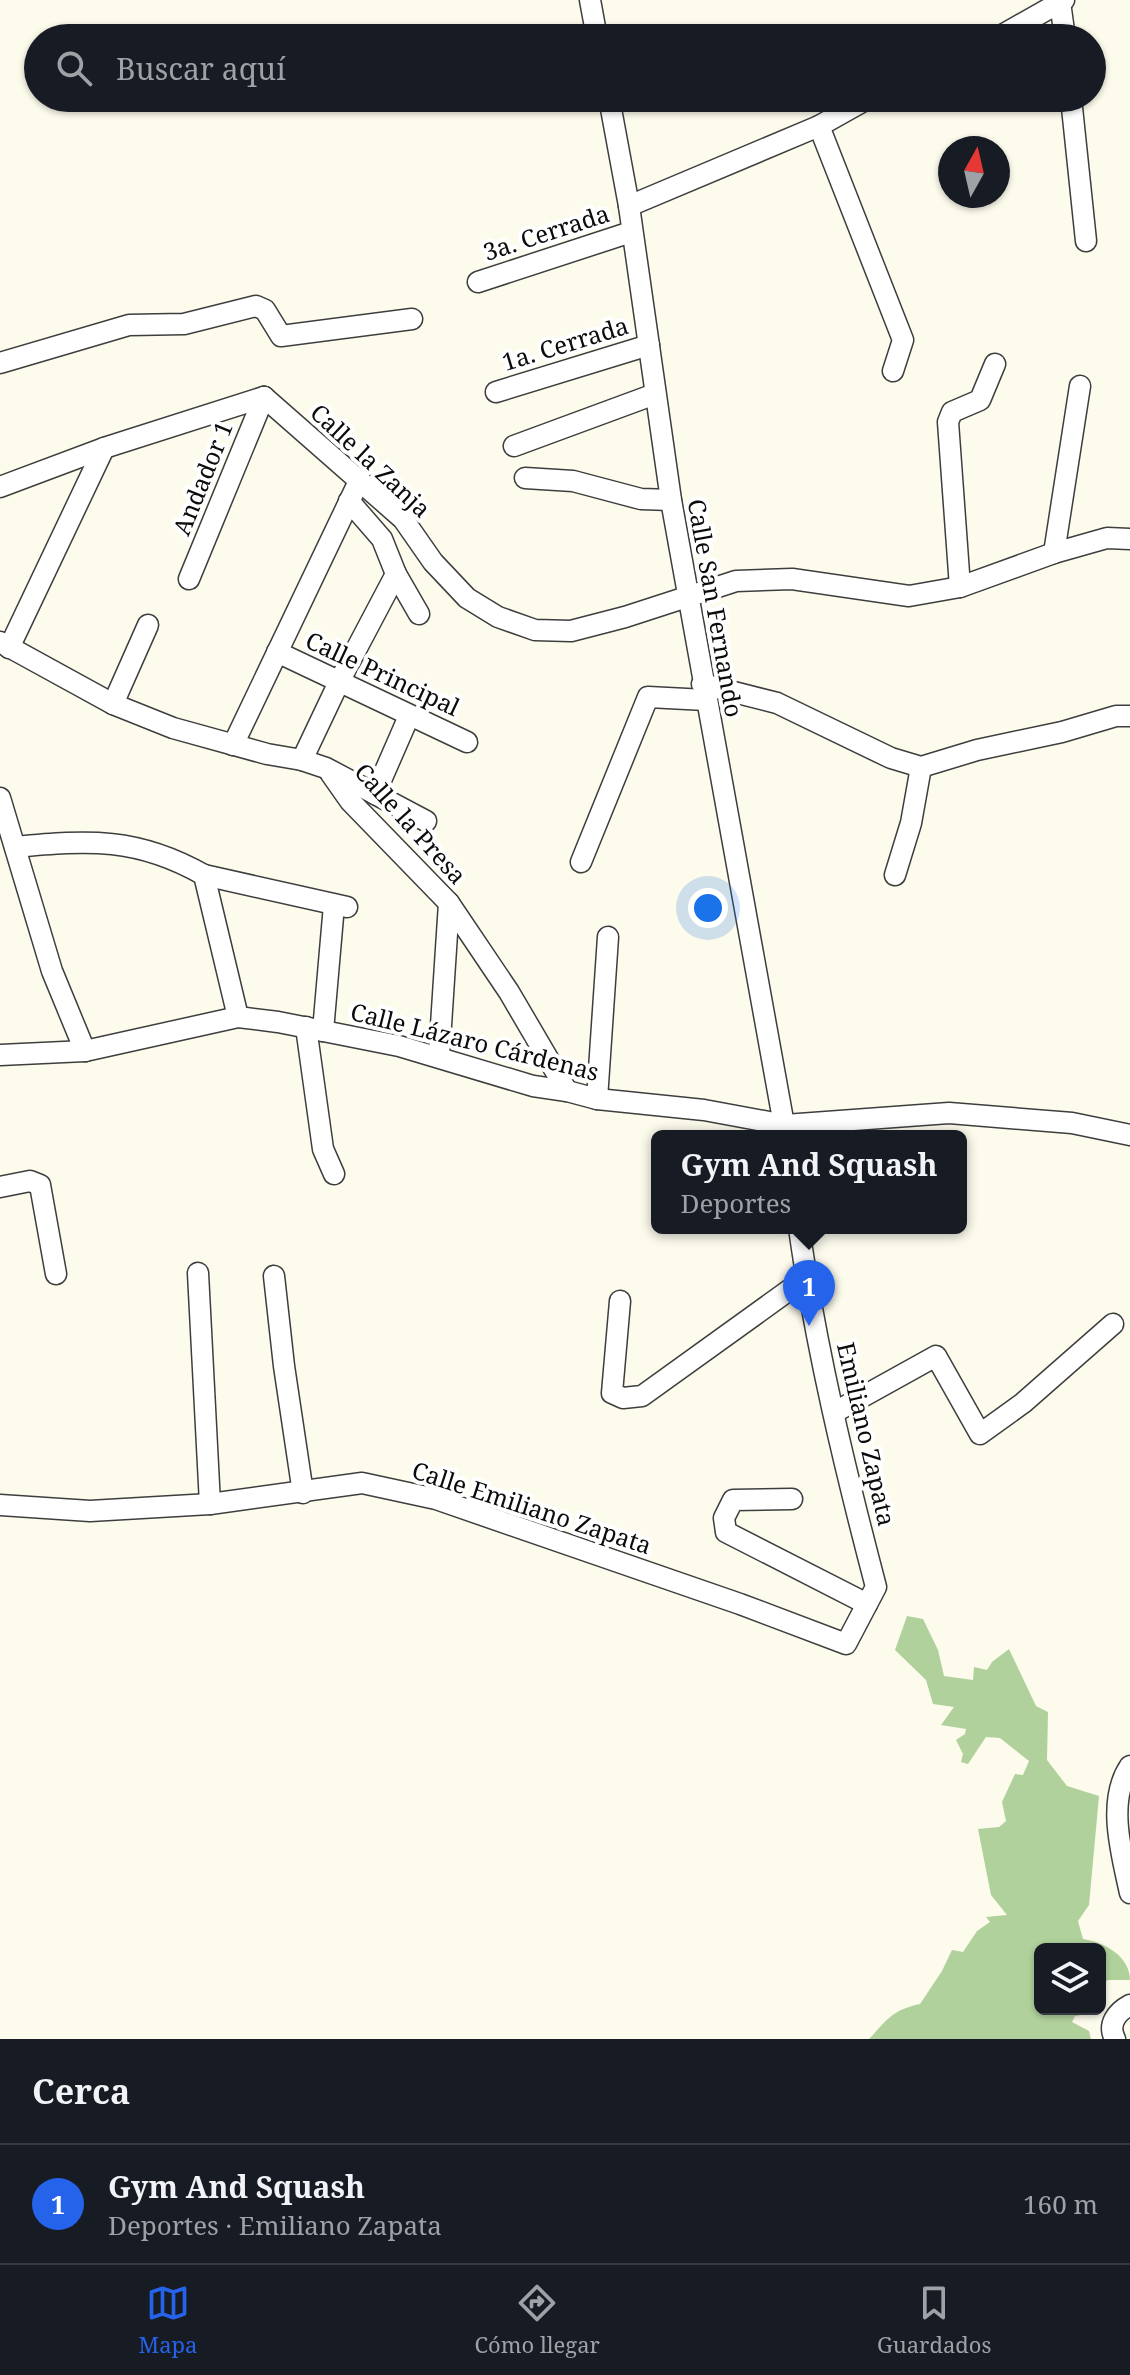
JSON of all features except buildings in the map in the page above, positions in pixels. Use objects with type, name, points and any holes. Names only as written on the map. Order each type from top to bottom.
[{"type":"street","points":[[590,0],[594,24]]},
{"type":"street","points":[[1022,24],[1062,1],[1064,24]]},
{"type":"street","name":"Calle San Fernando","points":[[612,112],[629,206],[671,500],[786,1130]]},
{"type":"street","points":[[629,206],[819,126],[844,112]]},
{"type":"street","points":[[1072,112],[1086,241]]},
{"type":"street","points":[[819,126],[903,340],[893,371]]},
{"type":"street","name":"3a. Cerrada","points":[[478,282],[631,232]]},
{"type":"street","points":[[0,363],[138,323],[184,324],[256,306],[265,310],[281,336],[412,319]]},
{"type":"street","name":"1a. Cerrada","points":[[496,392],[649,345]]},
{"type":"street","points":[[960,587],[948,422],[952,412],[980,400],[995,364]]},
{"type":"street","points":[[1054,553],[1080,386]]},
{"type":"street","points":[[514,446],[655,394]]},
{"type":"street","points":[[0,487],[104,448],[264,397]]},
{"type":"street","name":"Calle la Zanja","points":[[264,397],[403,519],[433,562],[467,598],[510,621],[535,630],[571,631],[736,581],[792,579],[909,596],[960,587],[1054,553],[1107,538],[1130,539]]},
{"type":"street","name":"Andador 1","points":[[189,579],[264,397]]},
{"type":"street","points":[[4,645],[104,448]]},
{"type":"street","points":[[525,478],[573,481],[641,499],[671,500]]},
{"type":"street","points":[[233,745],[360,479]]},
{"type":"street","points":[[349,501],[382,539],[396,574],[419,614]]},
{"type":"street","points":[[302,760],[396,574]]},
{"type":"street","points":[[113,704],[148,625]]},
{"type":"street","name":"Calle la Presa","points":[[4,645],[113,704],[173,728],[326,768],[350,801],[449,903],[509,992],[567,1091]]},
{"type":"street","name":"Calle Principal","points":[[277,652],[467,742]]},
{"type":"street","points":[[581,862],[648,697],[704,692],[777,703],[891,758],[921,767],[1116,716],[1130,716]]},
{"type":"street","points":[[375,794],[409,716]]},
{"type":"street","points":[[895,875],[911,823],[921,767]]},
{"type":"street","points":[[326,768],[426,821]]},
{"type":"street","points":[[0,798],[52,971],[85,1051]]},
{"type":"street","points":[[15,847],[79,841],[117,843],[160,853],[204,875],[340,906],[315,1029],[323,1149],[334,1174]]},
{"type":"street","points":[[204,875],[238,1017]]},
{"type":"street","points":[[439,1056],[449,903]]},
{"type":"street","points":[[597,1099],[608,937]]},
{"type":"street","name":"Calle Lázaro Cárdenas","points":[[0,1055],[85,1051],[238,1017],[315,1029],[439,1056],[533,1086],[597,1099],[704,1110],[782,1130]]},
{"type":"street","name":"Calle Lázaro Cárdenas","points":[[795,1130],[949,1113],[1072,1123],[1130,1135]]},
{"type":"street","points":[[0,1187],[30,1181],[40,1185],[56,1274]]},
{"type":"street","name":"Emiliano Zapata","points":[[800,1234],[806,1278],[851,1487],[876,1587],[846,1644]]},
{"type":"street","points":[[198,1273],[210,1504]]},
{"type":"street","points":[[274,1276],[303,1493]]},
{"type":"street","points":[[620,1301],[612,1393],[623,1398],[642,1396],[806,1278]]},
{"type":"street","points":[[835,1412],[936,1356],[980,1434],[1023,1403],[1113,1324]]},
{"type":"street","name":"Calle Emiliano Zapata","points":[[0,1505],[90,1511],[210,1504],[362,1483],[436,1499],[846,1644]]},
{"type":"street","points":[[792,1499],[733,1500],[724,1518],[726,1532],[867,1604]]},
{"type":"street","points":[[1130,1766],[1124,1775],[1118,1812],[1121,1853],[1130,1893]]},
{"type":"street","points":[[1115,2039],[1111,2032],[1113,2021],[1119,2011],[1130,2005]]},
{"type":"green space","points":[[907,1616],[923,1619],[938,1650],[944,1676],[973,1680],[974,1667],[987,1670],[1009,1649],[1036,1706],[1048,1712],[1047,1760],[1067,1786],[1099,1796],[1089,1905],[1078,1921],[1083,1939],[1099,1943],[1034,1943],[1034,2015],[1082,2015],[1075,2016],[1072,2022],[1089,2031],[1091,2039],[869,2039],[897,2012],[920,2004],[952,1950],[963,1952],[977,1931],[990,1922],[986,1917],[1007,1915],[991,1895],[978,1829],[999,1827],[1006,1821],[1002,1802],[1015,1774],[1023,1775],[1029,1761],[1000,1738],[986,1737],[968,1764],[961,1762],[963,1754],[956,1740],[965,1734],[966,1729],[941,1725],[954,1707],[933,1704],[926,1680],[895,1650]]},
{"type":"green space","points":[[1106,1947],[1121,1957],[1130,1980],[1108,1980]]},
{"type":"place","name":"Gym And Squash","points":[[809,1326]]}]
